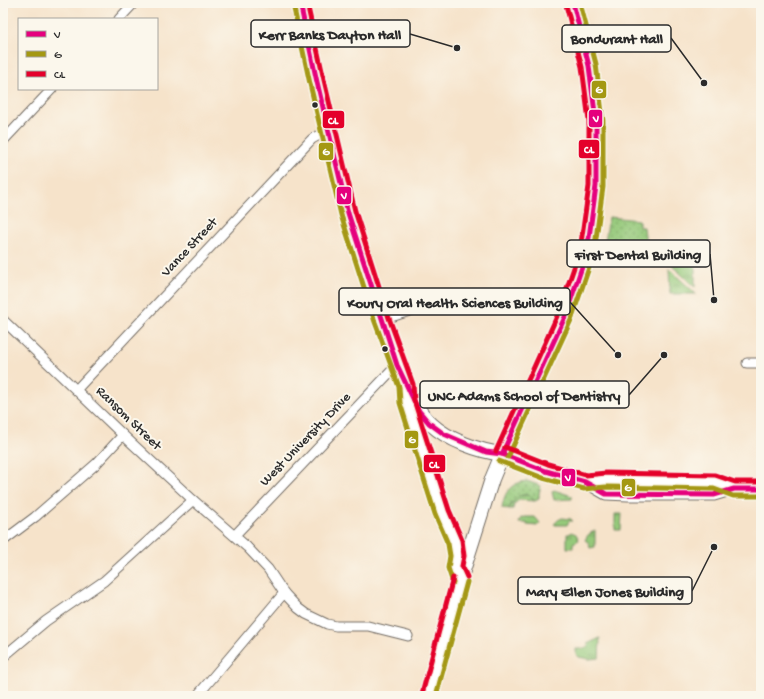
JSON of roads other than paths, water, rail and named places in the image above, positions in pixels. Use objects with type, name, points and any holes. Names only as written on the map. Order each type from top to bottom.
[{"type":"main road","points":[[300,3],[348,213],[397,365],[406,386],[418,410],[437,429],[455,439],[486,452],[502,454]]},
{"type":"main road","points":[[429,696],[460,580],[485,498],[502,454],[565,317],[587,252],[596,186],[597,146],[589,66],[574,3]]},
{"type":"main road","points":[[406,386],[406,401],[442,512],[455,542],[457,556],[456,567],[460,580]]},
{"type":"street","points":[[119,18],[134,3]]},
{"type":"street","points":[[3,141],[51,90]]},
{"type":"street","name":"Vance Street","points":[[77,389],[312,139],[328,130]]},
{"type":"street","points":[[382,320],[431,304]]},
{"type":"street","name":"Ransom Street","points":[[3,320],[193,500],[235,535],[268,569],[284,593],[298,608],[306,614],[327,624],[336,626],[368,626],[408,636]]},
{"type":"street","points":[[747,364],[761,363]]},
{"type":"street","name":"West University Drive","points":[[235,535],[397,365]]},
{"type":"street","points":[[3,541],[35,517],[96,464],[123,435]]},
{"type":"street","points":[[502,454],[546,471],[585,482],[606,494],[714,495],[734,489],[761,489]]},
{"type":"street","points":[[3,657],[46,621],[104,581],[193,500]]},
{"type":"street","points":[[198,696],[284,593]]},
{"type":"place","name":"Kerr Banks Dayton Hall","points":[[457,48]]},
{"type":"place","name":"Bondurant Hall","points":[[704,83]]},
{"type":"place","name":"First Dental Building","points":[[714,300]]},
{"type":"place","name":"Koury Oral Health Sciences Building","points":[[618,355]]},
{"type":"place","name":"UNC Adams School of Dentistry","points":[[664,355]]},
{"type":"place","name":"Mary Ellen Jones Building","points":[[714,547]]}]
